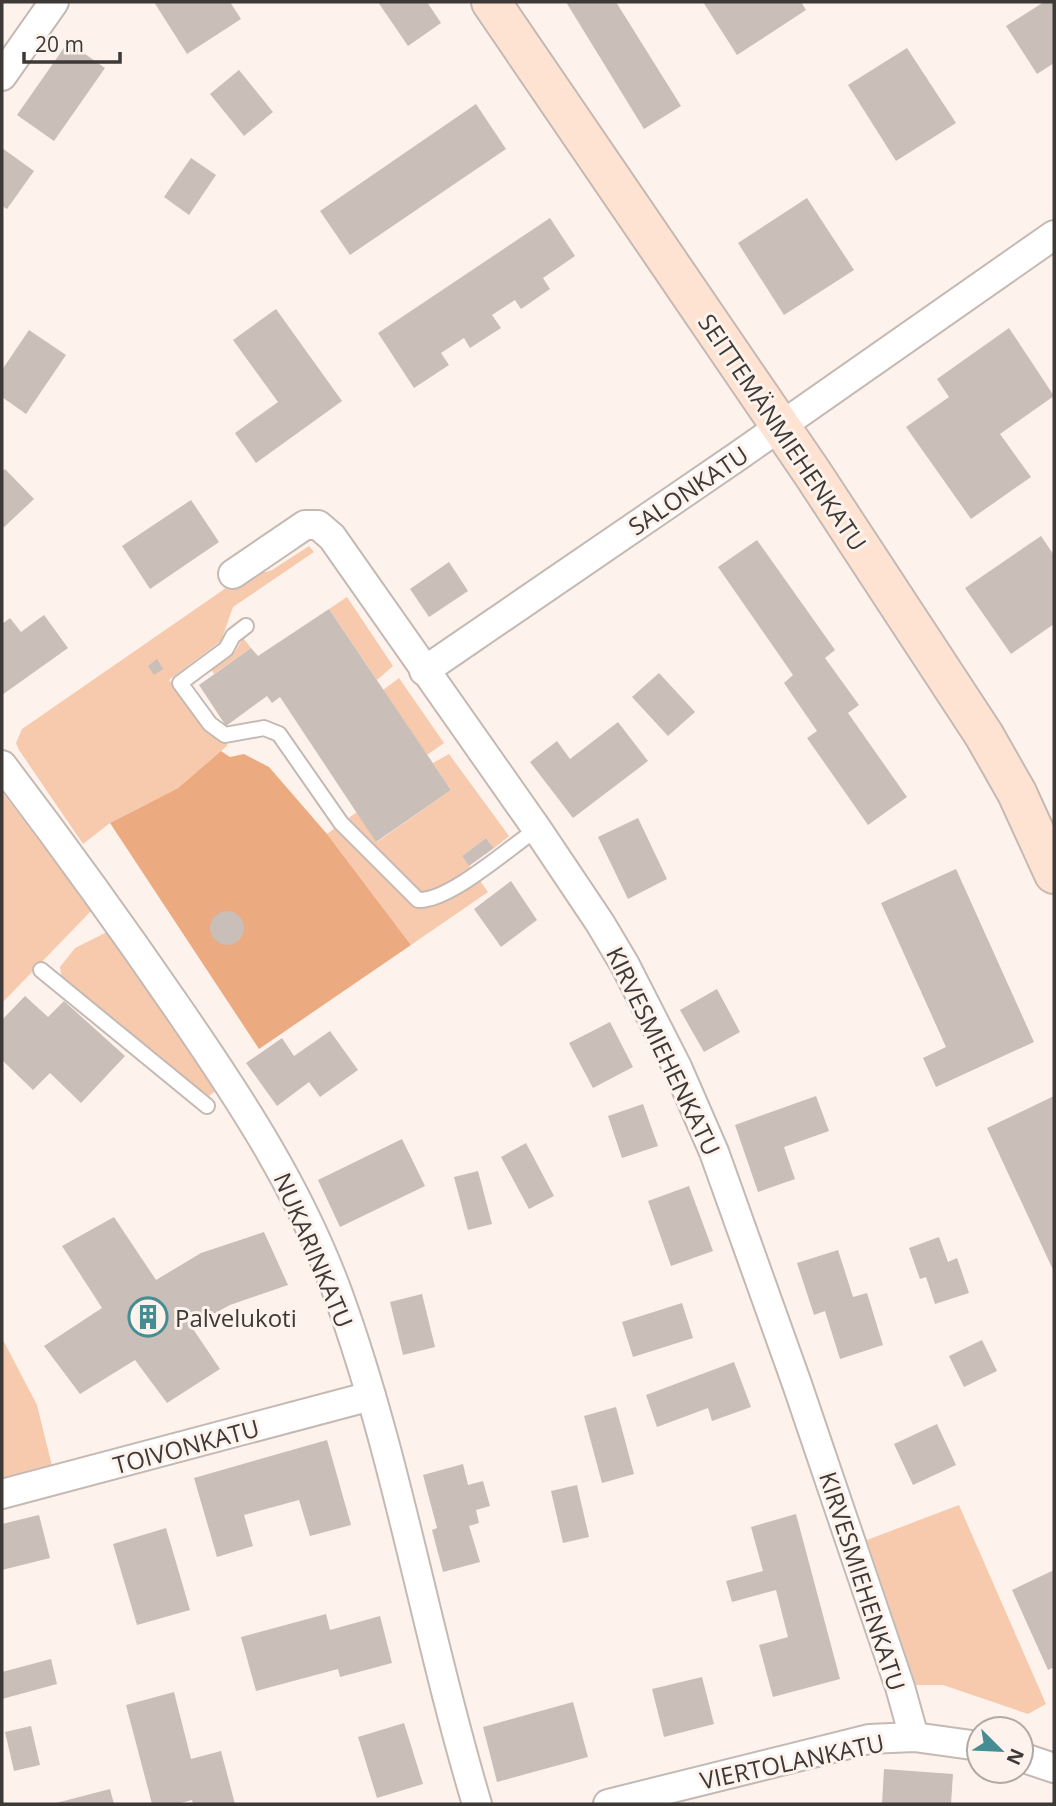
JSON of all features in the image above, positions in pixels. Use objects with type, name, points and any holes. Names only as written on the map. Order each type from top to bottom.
[{"type":"street","points":[[2,76],[54,2]]},
{"type":"street","name":"SEITTEMÄNMIEHENKATU","points":[[491,2],[780,427],[984,735],[1017,793],[1054,874]]},
{"type":"street","name":"SALONKATU","points":[[424,671],[1054,235]]},
{"type":"street","name":"KIRVESMIEHENKATU","points":[[233,573],[305,525],[318,525],[332,537],[537,829],[625,965],[677,1067],[714,1152],[797,1384],[896,1674],[914,1737]]},
{"type":"street","name":"NUKARINKATU","points":[[2,765],[107,905],[262,1135],[302,1208],[337,1293],[371,1396],[477,1804]]},
{"type":"street","name":"TOIVONKATU","points":[[2,1494],[371,1396]]},
{"type":"street","name":"VIERTOLANKATU","points":[[617,1803],[869,1739],[914,1737],[965,1744]]},
{"type":"street","points":[[1035,1762],[1054,1769]]},
{"type":"lane","points":[[246,626],[233,636],[226,649],[180,683],[210,724],[225,735],[264,728],[279,734],[341,823],[418,900],[428,900],[440,895],[475,874],[537,829]]},
{"type":"lane","points":[[41,970],[207,1106]]},
{"type":"shaded area","points":[[309,546],[314,552],[233,607],[221,641],[169,680],[209,734],[228,745],[178,788],[110,823],[83,844],[19,750],[16,743],[22,729],[236,581],[259,568],[266,572],[272,570]]},
{"type":"shaded area","points":[[347,597],[393,666],[377,680],[329,609]]},
{"type":"shaded area","points":[[243,638],[251,648],[214,674],[211,669],[235,652]]},
{"type":"shaded area","points":[[399,678],[444,743],[427,755],[383,690]]},
{"type":"shaded area","points":[[221,751],[230,757],[244,754],[269,767],[327,834],[411,945],[259,1049],[110,823],[178,788]]},
{"type":"shaded area","points":[[449,754],[509,836],[494,848],[486,838],[462,856],[488,892],[411,945],[327,834],[357,812],[377,842],[451,790],[433,763]]},
{"type":"shaded area","points":[[2,792],[92,910],[2,1003]]},
{"type":"shaded area","points":[[107,932],[217,1090],[209,1096],[171,1070],[62,981],[60,967],[75,948]]},
{"type":"shaded area","points":[[2,1338],[37,1405],[52,1466],[2,1480]]},
{"type":"shaded area","points":[[959,1505],[1046,1704],[1028,1714],[943,1685],[916,1685],[867,1540]]},
{"type":"building","points":[[154,2],[230,2],[241,19],[187,54]]},
{"type":"building","points":[[378,2],[427,2],[441,23],[408,46]]},
{"type":"building","points":[[566,2],[616,2],[681,106],[644,129]]},
{"type":"building","points":[[703,2],[801,2],[806,10],[737,55]]},
{"type":"building","points":[[1044,2],[1054,2],[1054,63],[1037,74],[1006,26]]},
{"type":"building","points":[[68,42],[105,68],[54,141],[17,115]]},
{"type":"building","points":[[907,48],[956,123],[896,161],[848,85]]},
{"type":"building","points":[[239,70],[273,112],[244,136],[210,94]]},
{"type":"building","points":[[476,104],[506,149],[350,255],[320,211]]},
{"type":"building","points":[[2,148],[34,171],[7,209],[2,206]]},
{"type":"building","points":[[191,158],[216,175],[189,215],[164,197]]},
{"type":"building","points":[[807,198],[854,270],[784,315],[738,243]]},
{"type":"building","points":[[550,218],[575,256],[543,278],[550,289],[521,309],[515,300],[492,315],[501,328],[470,348],[464,338],[441,353],[449,365],[414,388],[378,333]]},
{"type":"building","points":[[276,309],[342,401],[256,463],[235,433],[278,402],[233,340]]},
{"type":"building","points":[[1009,328],[1054,396],[1000,434],[1031,477],[971,519],[906,427],[949,397],[937,379]]},
{"type":"building","points":[[29,330],[66,355],[26,414],[2,397],[2,370]]},
{"type":"building","points":[[5,469],[34,499],[2,529],[2,472]]},
{"type":"building","points":[[191,500],[219,542],[150,589],[122,546]]},
{"type":"building","points":[[1041,536],[1054,555],[1054,624],[1011,654],[965,588]]},
{"type":"building","points":[[757,540],[835,650],[825,658],[859,705],[848,713],[907,797],[868,825],[807,738],[817,731],[784,683],[793,675],[718,567]]},
{"type":"building","points":[[449,562],[468,591],[429,617],[410,589]]},
{"type":"building","points":[[329,609],[451,790],[376,842],[280,697],[272,703],[267,696],[226,726],[199,685],[251,648],[258,656]]},
{"type":"building","points":[[44,615],[68,648],[2,695],[2,624],[10,618],[21,632]]},
{"type":"building","points":[[157,659],[163,669],[154,675],[148,666]]},
{"type":"building","points":[[659,673],[695,712],[668,736],[632,697]]},
{"type":"building","points":[[618,722],[648,761],[573,818],[530,762],[557,741],[570,759]]},
{"type":"building","points":[[638,818],[667,879],[628,899],[598,837]]},
{"type":"building","points":[[486,838],[494,848],[469,866],[462,856]]},
{"type":"building","points":[[956,869],[1034,1042],[936,1087],[923,1058],[946,1047],[881,903]]},
{"type":"building","points":[[511,881],[537,920],[501,947],[474,909]]},
{"type":"building","points":[[227,911],[239,916],[244,928],[239,940],[227,945],[215,940],[210,928],[215,916]]},
{"type":"building","points":[[717,989],[740,1032],[704,1052],[680,1010]]},
{"type":"building","points":[[25,996],[48,1017],[64,1001],[125,1056],[81,1103],[50,1073],[33,1090],[2,1060],[2,1020]]},
{"type":"building","points":[[610,1022],[633,1067],[593,1088],[569,1043]]},
{"type":"building","points":[[330,1031],[358,1070],[320,1097],[309,1082],[277,1106],[246,1063],[282,1038],[294,1056]]},
{"type":"building","points":[[816,1096],[829,1131],[784,1147],[795,1179],[758,1192],[735,1125]]},
{"type":"building","points":[[1054,1096],[1054,1272],[987,1128]]},
{"type":"building","points":[[643,1104],[658,1146],[622,1158],[608,1116]]},
{"type":"building","points":[[402,1139],[425,1186],[340,1227],[318,1180]]},
{"type":"building","points":[[526,1143],[554,1196],[529,1209],[501,1157]]},
{"type":"building","points":[[478,1171],[492,1224],[468,1230],[454,1177]]},
{"type":"building","points":[[689,1186],[713,1251],[671,1266],[648,1201]]},
{"type":"building","name":"Palvelukoti","points":[[114,1217],[156,1280],[201,1253],[264,1232],[288,1285],[230,1305],[191,1326],[220,1369],[167,1403],[135,1360],[80,1394],[44,1346],[102,1308],[62,1246]]},
{"type":"building","points":[[939,1237],[948,1262],[957,1258],[969,1293],[935,1304],[926,1277],[920,1279],[909,1248]]},
{"type":"building","points":[[838,1250],[853,1297],[867,1293],[883,1345],[840,1359],[825,1311],[814,1315],[797,1263]]},
{"type":"building","points":[[422,1294],[435,1347],[403,1355],[390,1302]]},
{"type":"building","points":[[682,1303],[693,1338],[633,1357],[622,1322]]},
{"type":"building","points":[[982,1340],[997,1371],[964,1387],[949,1356]]},
{"type":"building","points":[[734,1362],[751,1407],[712,1421],[708,1408],[657,1427],[646,1395]]},
{"type":"building","points":[[616,1407],[634,1474],[602,1483],[584,1416]]},
{"type":"building","points":[[937,1424],[956,1465],[913,1485],[894,1444]]},
{"type":"building","points":[[327,1440],[351,1525],[310,1536],[299,1500],[244,1515],[253,1546],[217,1557],[194,1478]]},
{"type":"building","points":[[463,1464],[468,1485],[483,1481],[490,1506],[476,1510],[479,1523],[469,1526],[480,1562],[443,1572],[432,1530],[437,1528],[423,1475]]},
{"type":"building","points":[[577,1485],[589,1537],[563,1543],[551,1491]]},
{"type":"building","points":[[796,1514],[840,1679],[773,1697],[759,1645],[788,1637],[776,1590],[732,1602],[726,1581],[763,1571],[751,1527]]},
{"type":"building","points":[[39,1515],[50,1558],[2,1570],[2,1524]]},
{"type":"building","points":[[166,1528],[190,1610],[137,1625],[113,1544]]},
{"type":"building","points":[[1054,1570],[1054,1667],[1048,1670],[1012,1590]]},
{"type":"building","points":[[326,1614],[330,1630],[380,1616],[392,1663],[340,1677],[338,1669],[256,1691],[241,1637]]},
{"type":"building","points":[[51,1659],[57,1684],[2,1699],[2,1672]]},
{"type":"building","points":[[702,1677],[714,1724],[664,1737],[652,1689]]},
{"type":"building","points":[[174,1692],[191,1759],[221,1751],[235,1804],[193,1804],[192,1800],[177,1804],[152,1804],[126,1705]]},
{"type":"building","points":[[573,1702],[588,1757],[497,1782],[483,1727]]},
{"type":"building","points":[[404,1723],[423,1784],[377,1798],[358,1737]]},
{"type":"building","points":[[31,1726],[40,1765],[14,1771],[5,1732]]},
{"type":"building","points":[[884,1769],[953,1774],[951,1804],[882,1804]]},
{"type":"building","points":[[110,1789],[114,1804],[56,1804],[56,1803]]},
{"type":"place","name":"Palvelukoti","points":[[148,1317]]}]
